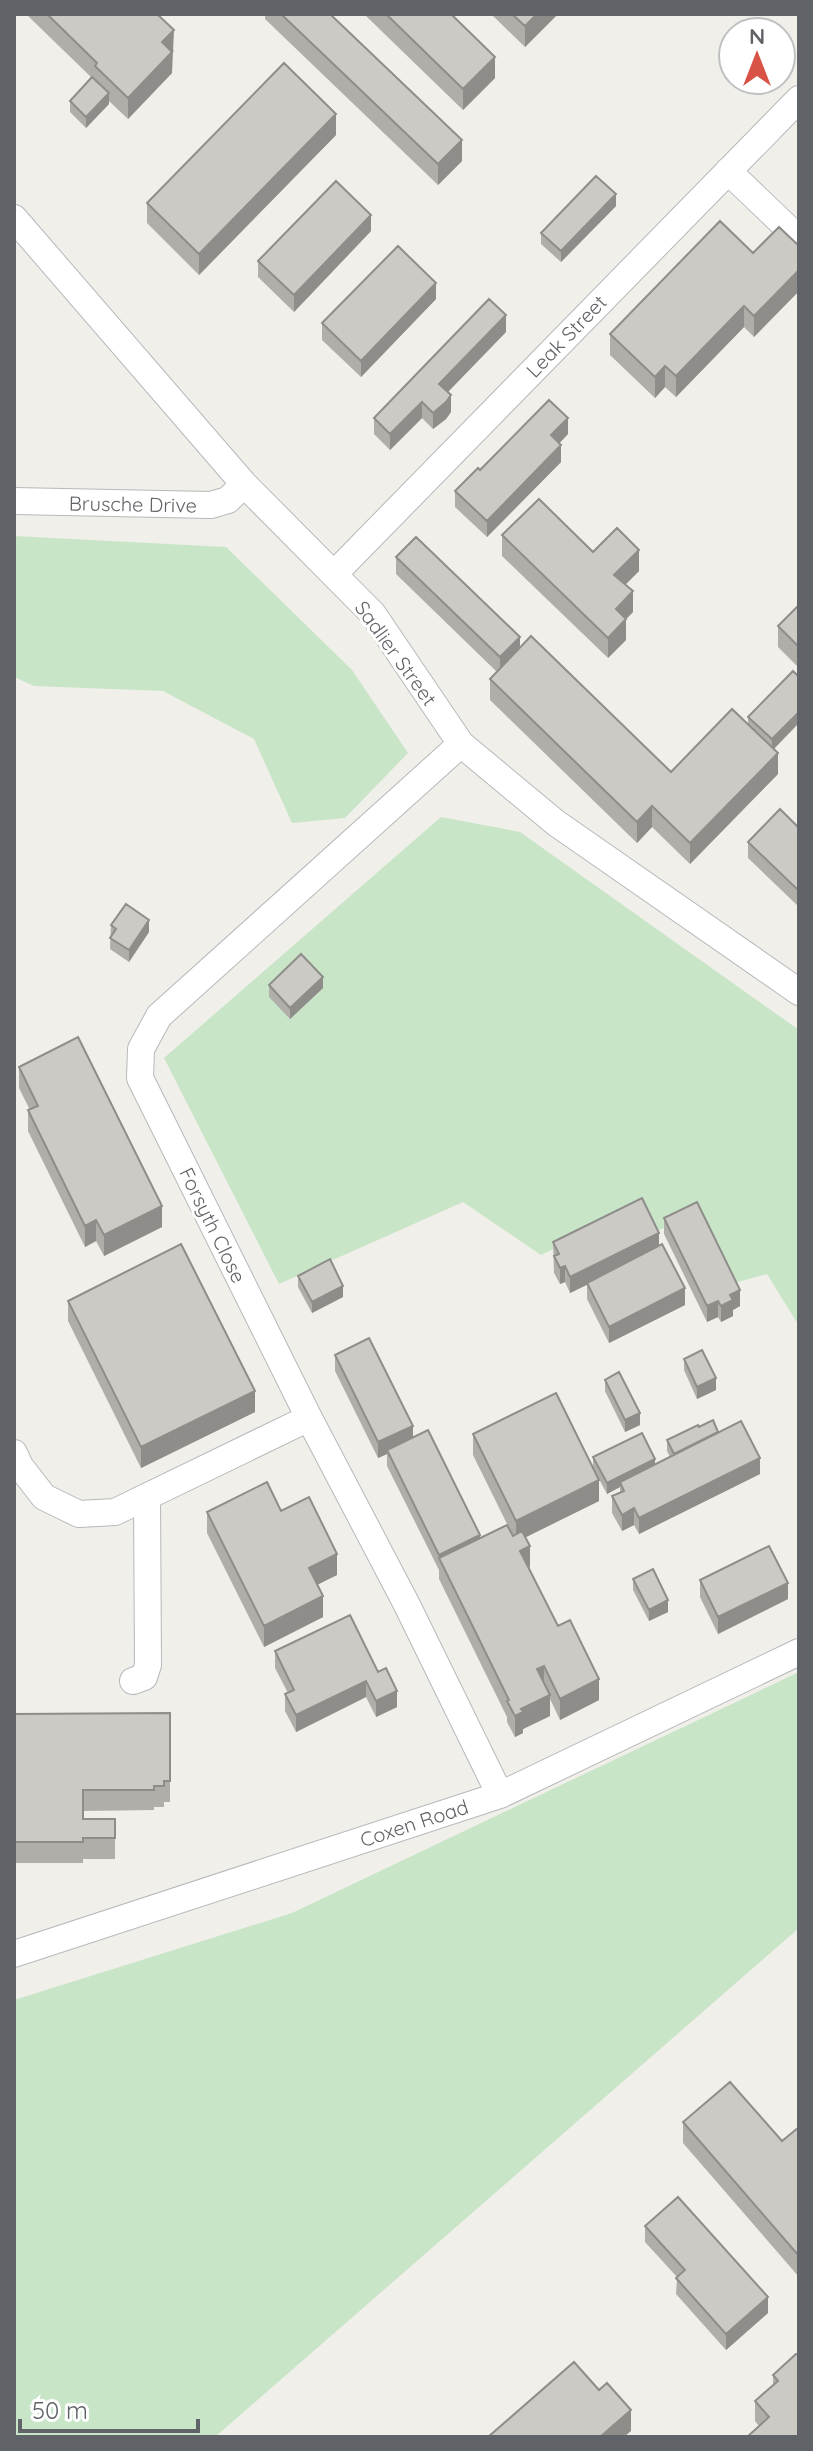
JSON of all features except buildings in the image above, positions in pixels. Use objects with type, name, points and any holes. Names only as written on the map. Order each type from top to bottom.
[{"type":"lane","name":"Leak Street","points":[[334,574],[799,99]]},
{"type":"lane","points":[[728,171],[799,239]]},
{"type":"lane","name":"Sadlier Street","points":[[14,218],[244,484],[373,614],[461,744],[556,823],[799,992]]},
{"type":"lane","name":"Brusche Drive","points":[[14,501],[211,505],[228,500],[244,484]]},
{"type":"lane","name":"Forsyth Close","points":[[461,744],[159,1016],[141,1049],[140,1078],[500,1795]]},
{"type":"lane","points":[[14,1453],[44,1497],[79,1514],[115,1512],[309,1418]]},
{"type":"lane","points":[[133,1681],[144,1677],[148,1665],[147,1497]]},
{"type":"lane","name":"Coxen Road","points":[[20,1947],[500,1795],[799,1652]]},
{"type":"green space","points":[[14,536],[226,547],[352,670],[408,753],[345,818],[292,823],[254,739],[163,691],[34,686],[14,677]]},
{"type":"green space","points":[[441,817],[520,832],[799,1030],[799,1321],[796,1321],[767,1274],[734,1283],[699,1213],[657,1231],[644,1206],[541,1255],[463,1202],[279,1284],[164,1058]]},
{"type":"green space","points":[[799,1672],[799,1928],[215,2437],[14,2437],[14,2000],[292,1913]]}]
